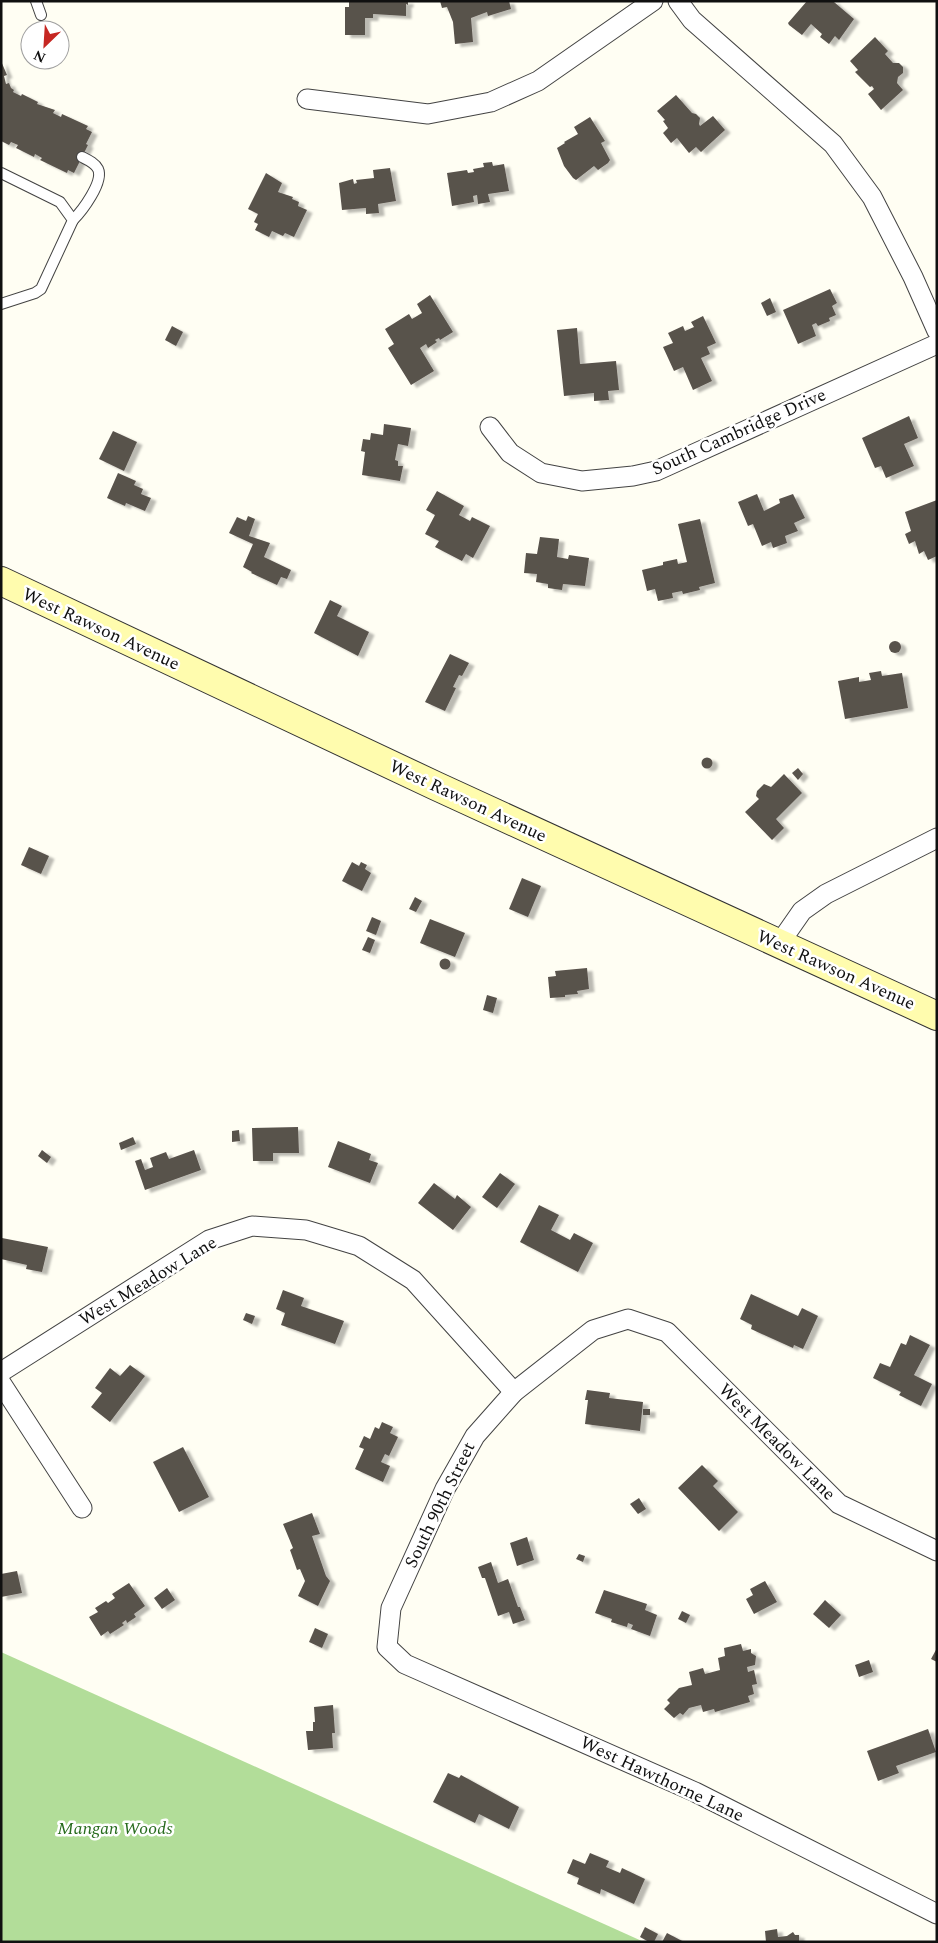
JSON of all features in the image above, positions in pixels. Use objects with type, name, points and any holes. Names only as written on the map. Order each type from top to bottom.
[{"type":"main road","name":"West Rawson Avenue","points":[[1,582],[428,782],[937,1016]]},
{"type":"street","points":[[307,100],[428,114],[491,102],[538,81],[653,1]]},
{"type":"street","points":[[678,1],[692,20],[833,144],[872,197],[913,277],[937,331]]},
{"type":"street","name":"South Cambridge Drive","points":[[490,427],[510,453],[541,473],[582,481],[633,476],[656,470],[937,344]]},
{"type":"street","points":[[779,944],[802,910],[826,894],[937,838]]},
{"type":"street","name":"West Meadow Lane","points":[[1,1372],[209,1240],[252,1226],[306,1230],[359,1246],[413,1280],[514,1392]]},
{"type":"street","name":"South 90th Street","points":[[387,1647],[391,1608],[445,1489],[475,1436],[514,1392],[593,1330],[628,1319]]},
{"type":"street","name":"West Meadow Lane","points":[[628,1319],[667,1332],[839,1504],[937,1552]]},
{"type":"street","points":[[1,1384],[82,1508]]},
{"type":"street","name":"West Hawthorne Lane","points":[[387,1647],[405,1664],[695,1792],[937,1914]]},
{"type":"lane","points":[[36,1],[42,16]]},
{"type":"lane","points":[[1,304],[35,293],[41,289],[73,220],[83,211],[99,179],[98,169],[93,163],[82,157]]},
{"type":"lane","points":[[1,173],[60,202],[73,220]]},
{"type":"green space","name":"Mangan Woods","points":[[1,1652],[644,1942],[1,1942]]},
{"type":"building","points":[[349,1],[408,1],[408,5],[406,4],[406,16],[373,14],[373,18],[365,18],[365,35],[345,35],[345,7],[349,7]]},
{"type":"building","points":[[440,1],[509,1],[511,9],[488,16],[487,12],[471,18],[473,42],[455,44],[453,22],[447,7],[442,8]]},
{"type":"building","points":[[807,1],[835,1],[854,19],[839,40],[835,36],[829,44],[820,37],[822,34],[811,24],[802,35],[789,25],[788,23]]},
{"type":"building","points":[[875,37],[888,51],[885,54],[893,63],[899,63],[903,67],[903,73],[898,77],[897,83],[903,90],[881,110],[868,94],[874,89],[855,72],[858,70],[850,61]]},
{"type":"building","points":[[1,61],[7,75],[4,76],[6,84],[9,83],[14,90],[13,92],[21,96],[22,94],[38,102],[37,104],[55,110],[53,113],[61,117],[62,114],[88,126],[86,129],[92,132],[86,144],[88,145],[74,173],[68,170],[67,173],[40,160],[42,158],[35,154],[34,157],[16,148],[18,145],[11,142],[9,145],[1,141]]},
{"type":"building","points":[[676,95],[692,113],[700,118],[700,126],[713,116],[725,130],[701,152],[696,147],[689,153],[677,138],[671,143],[663,133],[668,128],[663,121],[665,120],[657,111]]},
{"type":"building","points":[[590,117],[605,141],[601,143],[610,160],[598,170],[594,166],[576,180],[564,166],[557,148],[578,134],[574,127]]},
{"type":"building","points":[[492,162],[493,166],[504,164],[509,191],[488,194],[490,202],[478,204],[477,195],[473,196],[474,202],[452,206],[447,173],[467,170],[468,173],[474,172],[473,169],[484,167],[483,163]]},
{"type":"building","points":[[390,168],[396,201],[378,204],[379,213],[366,214],[366,208],[342,210],[339,183],[353,179],[354,184],[357,183],[356,180],[374,178],[373,170]]},
{"type":"building","points":[[266,173],[282,183],[278,192],[293,197],[292,199],[299,202],[298,206],[307,210],[294,237],[285,233],[283,236],[272,231],[269,237],[255,230],[258,224],[254,222],[258,214],[248,209]]},
{"type":"building","points":[[830,289],[837,303],[832,306],[836,315],[829,318],[830,321],[818,326],[816,323],[812,325],[816,336],[798,344],[783,310]]},
{"type":"building","points":[[430,295],[453,332],[440,340],[439,338],[435,340],[437,342],[428,348],[426,344],[420,348],[434,371],[411,385],[388,348],[394,344],[385,329],[409,314],[412,319],[422,313],[417,304]]},
{"type":"building","points":[[770,298],[776,312],[767,316],[761,303]]},
{"type":"building","points":[[703,316],[716,343],[707,347],[710,354],[701,358],[712,381],[693,390],[683,367],[674,371],[663,347],[673,343],[668,333],[683,326],[685,331],[694,327],[691,322]]},
{"type":"building","points":[[172,326],[183,332],[176,346],[165,340]]},
{"type":"building","points":[[577,328],[580,364],[616,361],[619,390],[608,391],[609,400],[594,401],[594,393],[564,396],[557,330]]},
{"type":"building","points":[[909,416],[918,438],[904,444],[914,466],[886,478],[881,466],[875,468],[862,438]]},
{"type":"building","points":[[384,424],[411,428],[408,446],[398,444],[395,460],[398,461],[398,466],[403,466],[400,481],[362,475],[365,452],[361,451],[363,439],[370,440],[371,433],[383,435]]},
{"type":"building","points":[[113,431],[137,442],[124,471],[99,459]]},
{"type":"building","points":[[118,473],[136,481],[134,485],[143,489],[141,494],[151,498],[145,511],[126,503],[125,506],[107,498]]},
{"type":"building","points":[[437,491],[464,506],[459,515],[470,521],[472,517],[490,526],[473,558],[466,554],[462,561],[435,547],[439,541],[425,534],[435,515],[426,510]]},
{"type":"building","points":[[757,494],[764,511],[780,503],[779,499],[793,494],[805,518],[794,523],[798,531],[785,536],[787,543],[773,548],[771,542],[762,546],[753,524],[748,526],[738,502]]},
{"type":"building","points":[[937,500],[937,556],[928,560],[924,551],[919,554],[915,541],[909,544],[905,534],[911,531],[905,512]]},
{"type":"building","points":[[248,516],[255,519],[249,536],[270,543],[264,557],[291,570],[287,579],[281,577],[277,585],[251,573],[243,567],[253,544],[229,533],[237,517],[246,521]]},
{"type":"building","points":[[700,519],[715,583],[699,587],[700,590],[683,594],[682,591],[672,593],[673,598],[658,601],[655,589],[647,591],[642,570],[663,565],[663,562],[677,559],[678,564],[687,562],[678,524]]},
{"type":"building","points":[[540,537],[559,539],[557,557],[568,559],[569,555],[589,558],[585,586],[563,584],[562,590],[548,588],[548,584],[536,582],[537,574],[524,573],[526,553],[537,554]]},
{"type":"building","points":[[330,600],[342,606],[337,616],[369,632],[358,656],[314,633]]},
{"type":"building","points":[[893,641],[897,641],[901,647],[897,653],[893,653],[889,649],[889,645]]},
{"type":"building","points":[[450,654],[469,663],[462,676],[459,675],[453,687],[456,688],[445,711],[425,702]]},
{"type":"building","points":[[881,671],[882,676],[902,673],[908,708],[845,719],[838,681],[859,677],[859,682],[871,680],[869,673]]},
{"type":"building","points":[[705,758],[709,758],[712,763],[711,767],[705,768],[702,765],[702,761]]},
{"type":"building","points":[[798,768],[803,774],[798,780],[792,773]]},
{"type":"building","points":[[784,774],[802,793],[776,819],[784,828],[772,840],[745,812],[759,799],[756,796],[757,791],[764,784],[771,787]]},
{"type":"building","points":[[29,847],[49,856],[41,874],[21,865]]},
{"type":"building","points":[[352,862],[359,866],[361,862],[367,865],[365,869],[371,873],[362,891],[342,881]]},
{"type":"building","points":[[522,878],[541,886],[528,917],[509,909]]},
{"type":"building","points":[[415,897],[422,901],[416,912],[409,909]]},
{"type":"building","points":[[372,917],[381,921],[376,935],[366,931]]},
{"type":"building","points":[[430,919],[465,933],[455,957],[420,943]]},
{"type":"building","points":[[368,937],[375,940],[370,953],[362,950]]},
{"type":"building","points":[[443,959],[447,959],[450,964],[449,968],[443,969],[440,966],[440,962]]},
{"type":"building","points":[[587,968],[589,989],[577,991],[578,994],[565,995],[565,997],[550,998],[548,977],[556,976],[555,971]]},
{"type":"building","points":[[487,995],[497,998],[493,1013],[483,1010]]},
{"type":"building","points":[[298,1127],[299,1153],[273,1153],[273,1161],[253,1161],[252,1128]]},
{"type":"building","points":[[239,1130],[240,1141],[232,1142],[232,1131]]},
{"type":"building","points":[[133,1137],[136,1144],[121,1150],[119,1143]]},
{"type":"building","points":[[338,1141],[371,1154],[369,1160],[378,1163],[370,1183],[328,1167]]},
{"type":"building","points":[[42,1150],[51,1157],[47,1163],[38,1156]]},
{"type":"building","points":[[194,1150],[201,1170],[145,1190],[135,1161],[141,1159],[145,1170],[153,1167],[150,1158],[166,1152],[169,1159]]},
{"type":"building","points":[[500,1173],[515,1184],[497,1208],[482,1197]]},
{"type":"building","points":[[434,1183],[455,1199],[457,1195],[471,1207],[453,1230],[418,1203]]},
{"type":"building","points":[[539,1205],[559,1215],[551,1230],[570,1240],[574,1233],[593,1243],[578,1272],[520,1242]]},
{"type":"building","points":[[2,1238],[48,1247],[42,1272],[26,1269],[27,1265],[1,1259]]},
{"type":"building","points":[[283,1290],[304,1298],[301,1306],[344,1321],[335,1344],[281,1325],[285,1313],[276,1309]]},
{"type":"building","points":[[751,1294],[798,1316],[802,1308],[818,1316],[803,1349],[794,1345],[793,1348],[751,1329],[752,1325],[740,1319]]},
{"type":"building","points":[[246,1313],[255,1316],[252,1324],[243,1320]]},
{"type":"building","points":[[910,1335],[930,1345],[914,1375],[932,1384],[921,1406],[899,1395],[901,1392],[873,1378],[880,1363],[890,1367],[901,1343],[906,1345]]},
{"type":"building","points":[[130,1365],[145,1376],[110,1422],[91,1407],[102,1393],[95,1388],[110,1368],[120,1376]]},
{"type":"building","points":[[587,1390],[610,1393],[609,1398],[643,1402],[640,1431],[585,1424],[588,1400],[585,1400]]},
{"type":"building","points":[[643,1409],[650,1409],[650,1415],[643,1415]]},
{"type":"building","points":[[382,1422],[393,1427],[390,1433],[398,1437],[389,1456],[385,1454],[381,1462],[390,1466],[383,1482],[355,1469],[364,1449],[359,1447],[364,1436],[370,1439],[375,1427],[379,1429]]},
{"type":"building","points":[[183,1447],[209,1497],[179,1512],[153,1462]]},
{"type":"building","points":[[702,1465],[718,1481],[713,1486],[738,1512],[719,1531],[678,1488]]},
{"type":"building","points":[[639,1498],[646,1509],[638,1514],[630,1504]]},
{"type":"building","points":[[312,1513],[320,1534],[312,1536],[326,1576],[330,1581],[318,1606],[298,1596],[305,1581],[300,1569],[297,1570],[290,1550],[293,1548],[283,1524]]},
{"type":"building","points":[[527,1537],[534,1560],[517,1566],[510,1543]]},
{"type":"building","points":[[579,1554],[585,1556],[583,1562],[576,1559]]},
{"type":"building","points":[[491,1562],[498,1583],[508,1579],[525,1620],[513,1624],[509,1612],[498,1616],[485,1578],[482,1578],[478,1567]]},
{"type":"building","points":[[17,1571],[22,1593],[1,1597],[1,1574]]},
{"type":"building","points":[[765,1581],[777,1602],[754,1614],[746,1599],[753,1595],[750,1589]]},
{"type":"building","points":[[129,1583],[145,1606],[134,1614],[136,1617],[127,1623],[126,1620],[122,1623],[124,1625],[110,1634],[108,1631],[101,1636],[89,1617],[98,1612],[95,1608],[115,1598],[112,1594]]},
{"type":"building","points":[[167,1588],[175,1600],[162,1609],[154,1598]]},
{"type":"building","points":[[604,1590],[647,1604],[645,1610],[657,1615],[650,1636],[631,1629],[633,1625],[628,1623],[627,1627],[611,1622],[612,1619],[595,1613]]},
{"type":"building","points":[[825,1600],[841,1615],[829,1628],[813,1614]]},
{"type":"building","points":[[682,1611],[690,1615],[686,1623],[678,1619]]},
{"type":"building","points":[[315,1628],[328,1634],[322,1648],[309,1642]]},
{"type":"building","points":[[741,1644],[743,1651],[751,1649],[751,1653],[756,1656],[755,1665],[747,1667],[748,1672],[754,1670],[757,1684],[752,1685],[754,1694],[748,1696],[750,1702],[715,1712],[714,1709],[703,1712],[701,1705],[689,1708],[683,1715],[680,1713],[674,1718],[664,1709],[670,1703],[667,1700],[679,1688],[692,1685],[689,1672],[703,1668],[705,1674],[720,1670],[718,1658],[725,1656],[724,1648]]},
{"type":"building","points":[[937,1648],[937,1662],[931,1659]]},
{"type":"building","points":[[869,1660],[873,1672],[859,1677],[855,1665]]},
{"type":"building","points":[[333,1705],[335,1733],[332,1733],[333,1748],[308,1750],[306,1731],[313,1731],[313,1722],[315,1722],[314,1707]]},
{"type":"building","points":[[928,1729],[936,1752],[896,1766],[899,1773],[878,1781],[867,1751]]},
{"type":"building","points":[[448,1773],[459,1778],[461,1775],[519,1807],[509,1829],[479,1814],[475,1823],[433,1802]]},
{"type":"building","points":[[590,1853],[609,1861],[606,1867],[620,1873],[622,1868],[645,1879],[634,1904],[601,1889],[600,1894],[577,1884],[579,1878],[567,1873],[573,1859],[585,1864]]},
{"type":"building","points":[[645,1927],[658,1934],[654,1942],[649,1942],[640,1937]]},
{"type":"building","points":[[777,1929],[778,1937],[787,1936],[793,1932],[795,1935],[799,1935],[799,1942],[766,1942],[765,1931]]},
{"type":"building","points":[[667,1933],[684,1942],[662,1942]]}]
